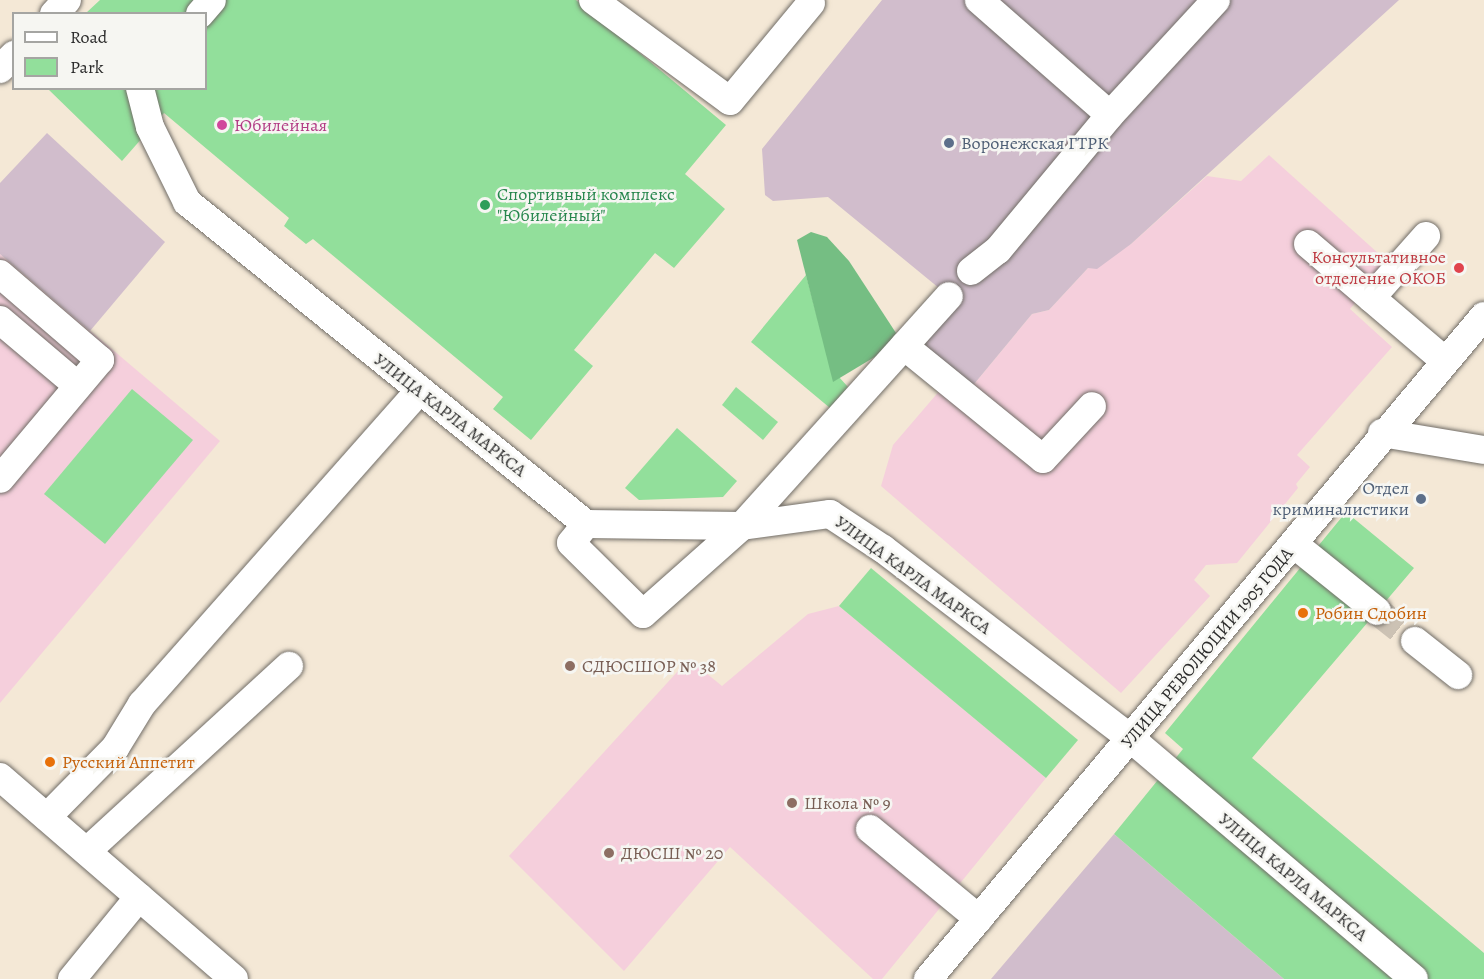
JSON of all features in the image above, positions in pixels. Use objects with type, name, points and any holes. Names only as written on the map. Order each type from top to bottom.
[{"type":"street","points":[[56,12],[67,0]]},
{"type":"street","points":[[202,12],[212,0]]},
{"type":"street","points":[[593,0],[730,101],[811,1]]},
{"type":"street","points":[[979,0],[1110,115]]},
{"type":"street","points":[[971,271],[998,250],[1110,115],[1216,0]]},
{"type":"street","points":[[0,69],[12,57]]},
{"type":"street","name":"УЛИЦА КАРЛА МАРКСА","points":[[141,90],[150,127],[188,202],[418,392],[586,524],[742,526],[830,514],[883,549],[1130,738],[1414,979]]},
{"type":"street","points":[[1371,298],[1426,236]]},
{"type":"street","points":[[1308,244],[1444,360]]},
{"type":"street","points":[[0,274],[100,360],[0,479]]},
{"type":"street","points":[[586,524],[571,543],[643,614],[742,526],[949,296]]},
{"type":"street","name":"УЛИЦА РЕВОЛЮЦИИ 1905 ГОДА","points":[[928,979],[1294,545],[1382,433],[1484,316]]},
{"type":"street","points":[[0,320],[78,386]]},
{"type":"street","points":[[904,346],[1043,459],[1092,406]]},
{"type":"street","points":[[47,817],[115,748],[142,704],[418,392]]},
{"type":"street","points":[[1382,433],[1484,450]]},
{"type":"street","points":[[1294,545],[1377,611]]},
{"type":"street","points":[[1415,641],[1458,675]]},
{"type":"street","points":[[87,851],[289,666]]},
{"type":"street","points":[[0,777],[234,979]]},
{"type":"street","points":[[870,829],[979,919]]},
{"type":"street","points":[[72,979],[139,897]]},
{"type":"shaded area","points":[[882,0],[1399,0],[1131,244],[1097,269],[1088,268],[1049,310],[1032,314],[970,389],[919,348],[956,302],[828,197],[773,201],[765,195],[762,149]]},
{"type":"shaded area","points":[[47,133],[165,242],[90,331],[0,254],[0,183]]},
{"type":"shaded area","points":[[1269,155],[1389,263],[1350,309],[1392,347],[1297,455],[1310,467],[1296,484],[1298,488],[1237,563],[1206,565],[1194,580],[1210,596],[1121,693],[881,486],[893,445],[941,389],[970,389],[1032,314],[1049,310],[1088,268],[1131,244],[1207,176],[1241,181]]},
{"type":"shaded area","points":[[0,254],[220,441],[0,703]]},
{"type":"shaded area","name":"Школа № 9","points":[[839,606],[1046,778],[882,979],[873,979],[730,847],[624,971],[509,856],[689,659],[722,686],[808,614]]},
{"type":"shaded area","points":[[1114,834],[1284,979],[991,979]]},
{"type":"green space","name":"Спортивный комплекс \"Юбилейный\"","points":[[100,0],[576,0],[726,125],[685,174],[725,209],[674,268],[655,253],[574,350],[593,366],[531,440],[493,409],[503,397],[313,239],[306,244],[284,226],[289,218],[164,113],[122,161],[49,90],[207,90],[207,12],[87,12]]},
{"type":"green space","points":[[811,232],[827,237],[849,261],[896,333],[888,349],[833,382],[797,240]]},
{"type":"green space","points":[[806,275],[834,381],[839,377],[848,387],[830,408],[751,342]]},
{"type":"green space","points":[[736,387],[778,422],[763,440],[722,405]]},
{"type":"green space","points":[[132,389],[193,440],[105,544],[44,494]]},
{"type":"green space","points":[[677,428],[737,481],[723,497],[639,500],[625,488]]},
{"type":"green space","points":[[1346,512],[1414,568],[1252,758],[1484,953],[1484,979],[1284,979],[1114,834],[1183,749],[1165,733]]},
{"type":"green space","points":[[871,568],[1078,740],[1046,778],[839,606]]},
{"type":"tunnel","points":[[1377,611],[1415,641]]},
{"type":"place","name":"Юбилейная","points":[[222,125]]},
{"type":"place","name":"Воронежская ГТРК","points":[[949,143]]},
{"type":"place","name":"Спортивный комплекс \"Юбилейный\"","points":[[485,205]]},
{"type":"place","name":"Консультативное отделение ОКОБ","points":[[1459,268]]},
{"type":"place","name":"Отдел криминалистики","points":[[1421,499]]},
{"type":"place","name":"Робин Сдобин","points":[[1303,613]]},
{"type":"place","name":"СДЮСШОР № 38","points":[[570,666]]},
{"type":"place","name":"Русский Аппетит","points":[[50,762]]},
{"type":"place","name":"Школа № 9","points":[[792,803]]},
{"type":"place","name":"ДЮСШ № 20","points":[[609,853]]}]
